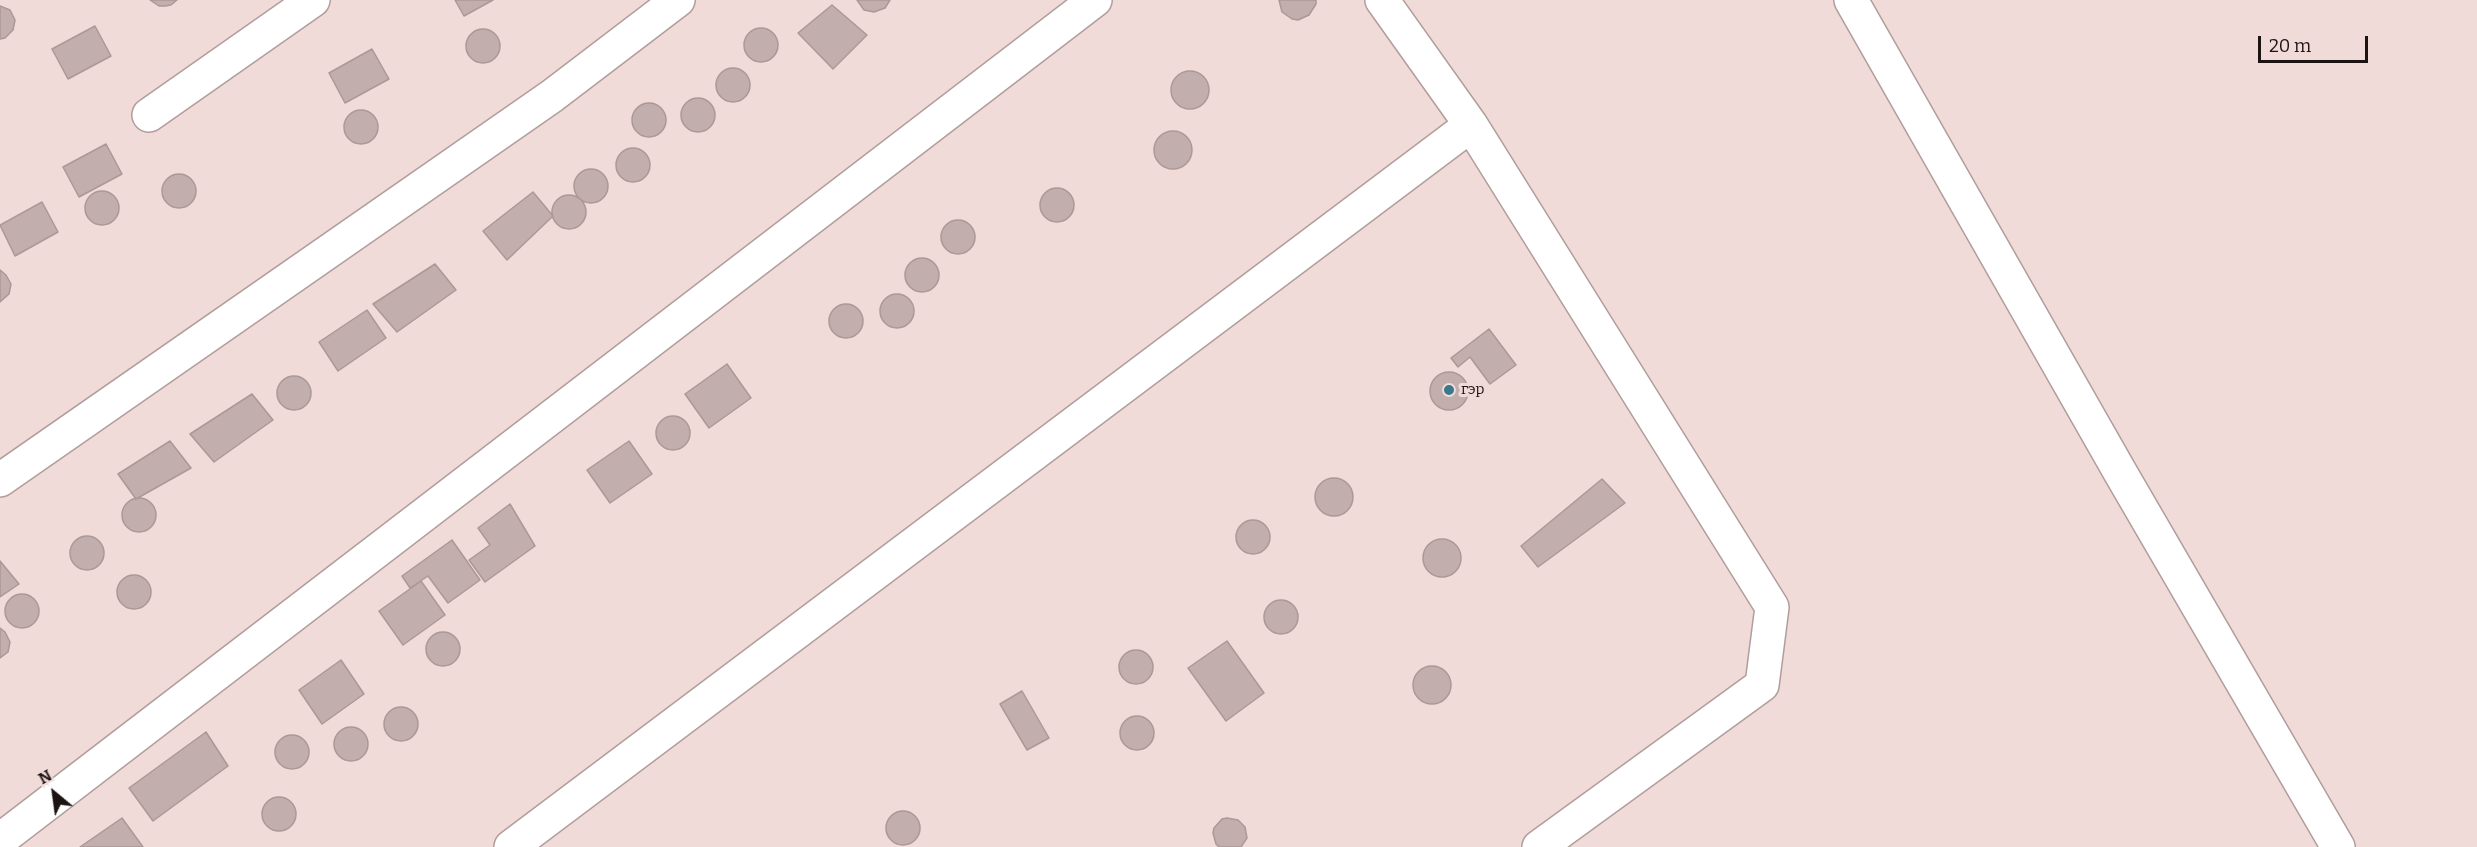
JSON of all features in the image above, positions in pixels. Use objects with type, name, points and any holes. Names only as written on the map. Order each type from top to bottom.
[{"type":"street","points":[[149,115],[314,0]]},
{"type":"street","points":[[0,480],[552,96],[678,0]]},
{"type":"street","points":[[0,840],[1095,0]]},
{"type":"street","points":[[1382,0],[1471,125],[1772,607],[1762,685],[1539,847]]},
{"type":"street","points":[[1851,0],[2120,472],[2338,847]]},
{"type":"street","points":[[511,847],[1471,125]]},
{"type":"building","points":[[150,0],[177,0],[171,5],[159,6]]},
{"type":"building","points":[[455,0],[493,0],[464,16]]},
{"type":"building","points":[[857,0],[890,0],[885,8],[874,12],[864,10]]},
{"type":"building","points":[[1279,0],[1316,0],[1316,4],[1309,15],[1298,20],[1282,12]]},
{"type":"building","points":[[832,5],[867,35],[833,69],[798,33]]},
{"type":"building","points":[[0,6],[10,10],[15,20],[13,30],[5,38],[0,39]]},
{"type":"building","points":[[95,26],[111,56],[68,79],[52,49]]},
{"type":"building","points":[[761,28],[773,33],[778,45],[773,57],[761,62],[749,57],[744,45],[749,33]]},
{"type":"building","points":[[483,29],[495,34],[500,46],[495,58],[483,63],[471,58],[466,46],[471,34]]},
{"type":"building","points":[[372,49],[389,79],[345,103],[329,73]]},
{"type":"building","points":[[733,68],[745,73],[750,85],[745,97],[733,102],[721,97],[716,85],[721,73]]},
{"type":"building","points":[[1190,71],[1203,77],[1209,90],[1203,103],[1190,109],[1177,103],[1171,90],[1177,77]]},
{"type":"building","points":[[698,98],[710,103],[715,115],[710,127],[698,132],[686,127],[681,115],[686,103]]},
{"type":"building","points":[[649,103],[661,108],[666,120],[661,132],[649,137],[637,132],[632,120],[637,108]]},
{"type":"building","points":[[361,110],[373,115],[378,127],[373,139],[361,144],[349,139],[344,127],[349,115]]},
{"type":"building","points":[[1173,131],[1186,137],[1192,150],[1186,163],[1173,169],[1160,163],[1154,150],[1160,137]]},
{"type":"building","points":[[106,144],[122,174],[79,197],[63,167]]},
{"type":"building","points":[[633,148],[645,153],[650,165],[645,177],[633,182],[621,177],[616,165],[621,153]]},
{"type":"building","points":[[591,169],[603,174],[608,186],[603,198],[591,203],[579,198],[574,186],[579,174]]},
{"type":"building","points":[[179,174],[191,179],[196,191],[191,203],[179,208],[167,203],[162,191],[167,179]]},
{"type":"building","points":[[1057,188],[1069,193],[1074,205],[1069,217],[1057,222],[1045,217],[1040,205],[1045,193]]},
{"type":"building","points":[[102,191],[114,196],[119,208],[114,220],[102,225],[90,220],[85,208],[90,196]]},
{"type":"building","points":[[533,192],[553,216],[507,260],[483,231]]},
{"type":"building","points":[[569,195],[581,200],[586,212],[581,224],[569,229],[557,224],[552,212],[557,200]]},
{"type":"building","points":[[42,202],[58,232],[15,256],[0,225]]},
{"type":"building","points":[[958,220],[970,225],[975,237],[970,249],[958,254],[946,249],[941,237],[946,225]]},
{"type":"building","points":[[922,258],[934,263],[939,275],[934,287],[922,292],[910,287],[905,275],[910,263]]},
{"type":"building","points":[[435,264],[456,290],[397,332],[373,304]]},
{"type":"building","points":[[0,270],[11,284],[9,294],[0,302]]},
{"type":"building","points":[[897,294],[909,299],[914,311],[909,323],[897,328],[885,323],[880,311],[885,299]]},
{"type":"building","points":[[846,304],[858,309],[863,321],[858,333],[846,338],[834,333],[829,321],[834,309]]},
{"type":"building","points":[[367,310],[386,338],[338,371],[319,342]]},
{"type":"building","points":[[1489,329],[1516,365],[1490,384],[1470,357],[1458,367],[1451,358]]},
{"type":"building","points":[[727,364],[751,398],[709,428],[685,394]]},
{"type":"building","name":"гэр","points":[[1449,372],[1462,378],[1468,391],[1462,404],[1449,410],[1436,404],[1430,391],[1436,378]]},
{"type":"building","points":[[294,376],[306,381],[311,393],[306,405],[294,410],[282,405],[277,393],[282,381]]},
{"type":"building","points":[[252,394],[273,420],[214,462],[190,434]]},
{"type":"building","points":[[673,416],[685,421],[690,433],[685,445],[673,450],[661,445],[656,433],[661,421]]},
{"type":"building","points":[[170,441],[191,468],[136,499],[118,474]]},
{"type":"building","points":[[629,441],[652,474],[610,503],[587,470]]},
{"type":"building","points":[[1334,478],[1347,484],[1353,497],[1347,510],[1334,516],[1321,510],[1315,497],[1321,484]]},
{"type":"building","points":[[1602,479],[1625,503],[1538,567],[1521,546]]},
{"type":"building","points":[[139,498],[151,503],[156,515],[151,527],[139,532],[127,527],[122,515],[127,503]]},
{"type":"building","points":[[510,504],[535,546],[485,582],[469,560],[490,545],[478,528]]},
{"type":"building","points":[[1253,520],[1265,525],[1270,537],[1265,549],[1253,554],[1241,549],[1236,537],[1241,525]]},
{"type":"building","points":[[87,536],[99,541],[104,553],[99,565],[87,570],[75,565],[70,553],[75,541]]},
{"type":"building","points":[[1442,539],[1455,545],[1461,558],[1455,571],[1442,577],[1429,571],[1423,558],[1429,545]]},
{"type":"building","points":[[452,540],[480,580],[448,603],[428,576],[410,588],[402,576]]},
{"type":"building","points":[[0,561],[19,584],[0,597]]},
{"type":"building","points":[[134,575],[146,580],[151,592],[146,604],[134,609],[122,604],[117,592],[122,580]]},
{"type":"building","points":[[421,581],[445,615],[403,645],[379,611]]},
{"type":"building","points":[[22,594],[34,599],[39,611],[34,623],[22,628],[10,623],[5,611],[10,599]]},
{"type":"building","points":[[1281,600],[1293,605],[1298,617],[1293,629],[1281,634],[1269,629],[1264,617],[1269,605]]},
{"type":"building","points":[[0,628],[10,642],[8,652],[0,658]]},
{"type":"building","points":[[443,632],[455,637],[460,649],[455,661],[443,666],[431,661],[426,649],[431,637]]},
{"type":"building","points":[[1227,641],[1264,693],[1226,721],[1188,668]]},
{"type":"building","points":[[1136,650],[1148,655],[1153,667],[1148,679],[1136,684],[1124,679],[1119,667],[1124,655]]},
{"type":"building","points":[[341,660],[364,694],[322,724],[299,690]]},
{"type":"building","points":[[1432,666],[1445,672],[1451,685],[1445,698],[1432,704],[1419,698],[1413,685],[1419,672]]},
{"type":"building","points":[[1022,691],[1049,738],[1027,750],[1000,704]]},
{"type":"building","points":[[401,707],[413,712],[418,724],[413,736],[401,741],[389,736],[384,724],[389,712]]},
{"type":"building","points":[[1137,716],[1149,721],[1154,733],[1149,745],[1137,750],[1125,745],[1120,733],[1125,721]]},
{"type":"building","points":[[351,727],[363,732],[368,744],[363,756],[351,761],[339,756],[334,744],[339,732]]},
{"type":"building","points":[[206,732],[228,766],[153,821],[129,788]]},
{"type":"building","points":[[292,735],[304,740],[309,752],[304,764],[292,769],[280,764],[275,752],[280,740]]},
{"type":"building","points":[[279,797],[291,802],[296,814],[291,826],[279,831],[267,826],[262,814],[267,802]]},
{"type":"building","points":[[903,811],[915,816],[920,828],[915,840],[903,845],[891,840],[886,828],[891,816]]},
{"type":"building","points":[[122,818],[143,847],[80,847]]},
{"type":"building","points":[[1222,819],[1238,820],[1245,827],[1247,838],[1241,847],[1219,847],[1216,844],[1214,828]]},
{"type":"place","name":"гэр","points":[[1449,390]]}]
